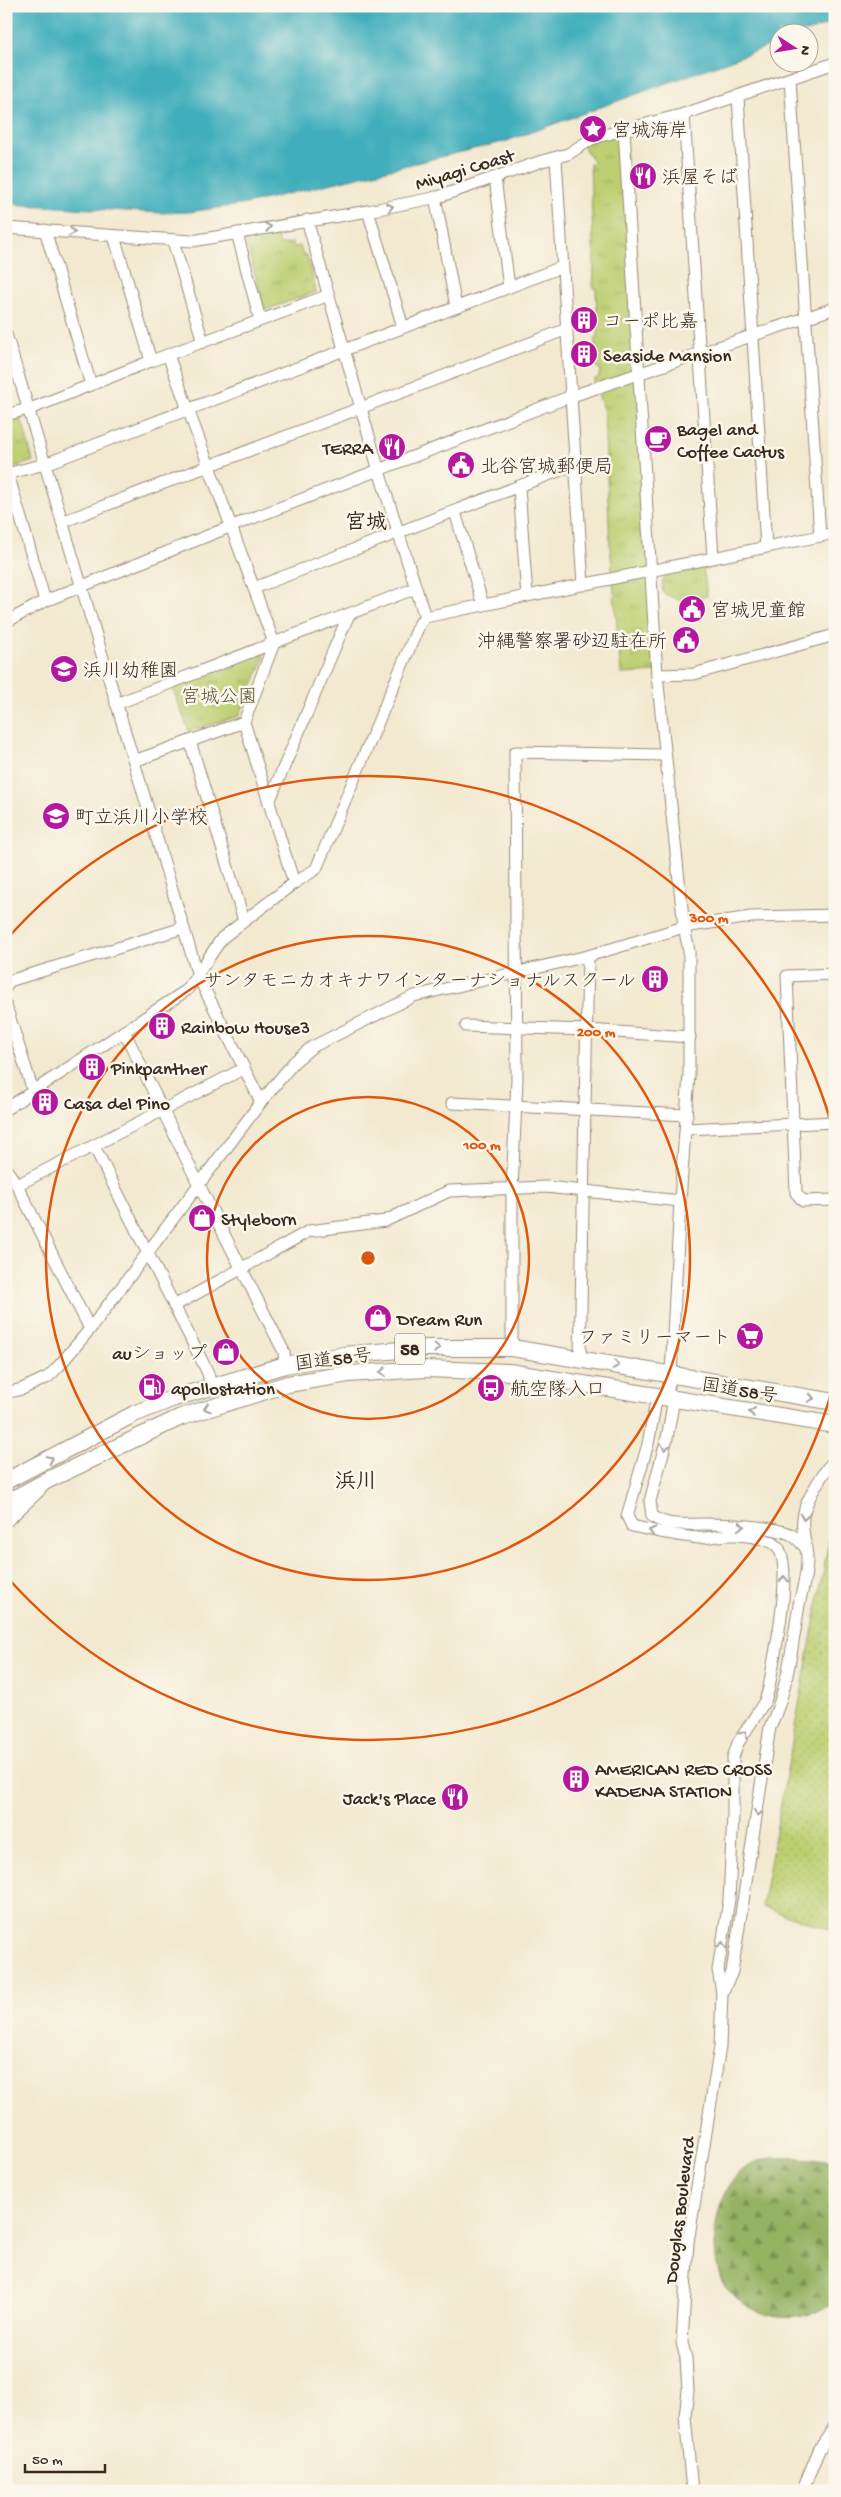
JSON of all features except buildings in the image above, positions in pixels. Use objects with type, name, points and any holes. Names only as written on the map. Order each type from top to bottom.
[{"type":"highway","name":"国道58号","points":[[6,1480],[134,1414],[174,1398],[285,1365],[344,1355],[422,1348],[512,1348],[835,1402]]},
{"type":"highway","name":"国道58号","points":[[6,1503],[50,1479],[190,1414],[288,1384],[348,1374],[425,1369],[509,1372],[835,1425]]},
{"type":"main road","points":[[6,1520],[50,1479]]},
{"type":"street","name":"Miyagi Coast","points":[[6,228],[192,241],[368,211],[435,197],[542,161],[556,159],[593,138],[684,114],[835,63]]},
{"type":"street","points":[[790,79],[820,536]]},
{"type":"street","points":[[738,97],[766,547]]},
{"type":"street","points":[[684,114],[713,557]]},
{"type":"street","points":[[624,130],[657,675],[684,927],[689,952],[690,1038],[671,1374],[666,1397],[648,1444],[627,1516],[632,1526],[663,1534],[701,1538],[736,1535],[770,1542],[777,1546],[784,1566],[776,1669],[778,1710],[770,1727],[734,1962],[732,1972],[722,1994]]},
{"type":"street","points":[[556,159],[569,398],[583,585]]},
{"type":"street","points":[[495,178],[509,287]]},
{"type":"street","points":[[435,197],[456,307]]},
{"type":"street","points":[[368,211],[403,327]]},
{"type":"street","points":[[307,220],[379,471],[426,617]]},
{"type":"street","points":[[45,230],[91,385]]},
{"type":"street","points":[[237,233],[260,320]]},
{"type":"street","points":[[114,236],[151,361]]},
{"type":"street","points":[[173,240],[203,342]]},
{"type":"street","points":[[46,602],[7,474],[45,464],[562,267]]},
{"type":"street","points":[[6,415],[29,409],[151,361],[329,295]]},
{"type":"street","points":[[6,622],[46,602],[232,526],[569,398],[835,308]]},
{"type":"street","points":[[62,522],[566,329]]},
{"type":"street","points":[[6,334],[8,348],[29,409],[198,976],[261,1102]]},
{"type":"street","points":[[168,355],[274,643],[244,722],[294,883]]},
{"type":"street","points":[[254,588],[574,466]]},
{"type":"street","points":[[519,488],[527,596]]},
{"type":"street","points":[[455,512],[482,605]]},
{"type":"street","points":[[6,1109],[186,990],[198,976],[222,938],[294,883],[316,869],[420,623],[426,617],[835,533]]},
{"type":"street","points":[[116,704],[416,588]]},
{"type":"street","points":[[269,802],[350,614]]},
{"type":"street","points":[[657,675],[694,674],[835,634]]},
{"type":"street","points":[[134,760],[244,722]]},
{"type":"street","points":[[190,741],[244,921]]},
{"type":"street","points":[[512,1348],[512,1190],[516,1107],[515,752],[665,755]]},
{"type":"street","points":[[6,1393],[22,1389],[48,1377],[90,1329],[261,1102],[294,1062],[312,1047],[414,996],[588,956],[684,927],[751,917],[835,914]]},
{"type":"street","points":[[6,987],[9,981],[183,928]]},
{"type":"street","points":[[580,1359],[585,1191],[588,956]]},
{"type":"street","points":[[835,974],[787,976],[796,1193],[803,1201],[835,1200]]},
{"type":"street","points":[[6,1006],[33,1091]]},
{"type":"street","points":[[466,1026],[587,1030],[690,1038]]},
{"type":"street","points":[[124,1031],[199,1185],[243,1268],[284,1352],[285,1365]]},
{"type":"street","points":[[17,1185],[243,1069]]},
{"type":"street","points":[[452,1102],[687,1115]]},
{"type":"street","points":[[686,1130],[835,1122]]},
{"type":"street","points":[[94,1146],[208,1373],[211,1387]]},
{"type":"street","points":[[6,1169],[17,1185],[90,1329]]},
{"type":"street","points":[[174,1306],[309,1231],[385,1221],[449,1191],[546,1188],[680,1201]]},
{"type":"street","points":[[666,1397],[667,1438],[650,1501],[652,1516],[660,1522],[683,1525],[731,1525],[777,1531],[796,1538],[805,1547]]},
{"type":"street","points":[[722,1994],[718,1970],[729,1891],[733,1758],[738,1743],[762,1701],[794,1635],[807,1557],[802,1525],[804,1510],[824,1473],[835,1460]]},
{"type":"street","name":"Douglas Boulevard","points":[[692,2491],[685,2416],[688,2391],[686,2358],[682,2343],[687,2252],[720,2047],[722,1994]]},
{"type":"street","points":[[802,2491],[819,2450],[835,2426]]},
{"type":"green space","points":[[624,130],[657,672],[621,674],[610,544],[604,413],[594,380],[599,377],[600,368],[596,367],[595,338],[598,337],[596,289],[593,287],[590,164],[593,161],[582,144]]},
{"type":"green space","points":[[276,233],[280,245],[292,243],[294,247],[300,246],[303,255],[307,255],[316,292],[265,310],[245,239]]},
{"type":"green space","points":[[21,417],[33,461],[12,468],[6,468],[6,420]]},
{"type":"green space","points":[[703,567],[707,596],[683,602],[663,593],[662,583],[666,573]]},
{"type":"green space","name":"宮城公園","points":[[260,652],[265,657],[239,716],[189,731],[172,687]]},
{"type":"green space","points":[[835,1508],[835,1931],[762,1907]]},
{"type":"green space","points":[[769,2158],[801,2158],[835,2162],[835,2301],[811,2314],[785,2318],[760,2312],[748,2306],[723,2284],[715,2251],[715,2232],[724,2196],[732,2181],[744,2169]]},
{"type":"water","points":[[6,6],[835,6],[835,22],[818,28],[818,22],[768,22],[768,47],[507,141],[246,204],[189,212],[161,213],[6,204]]},
{"type":"place","name":"宮城海岸","points":[[593,129]]},
{"type":"place","name":"浜屋そば","points":[[643,176]]},
{"type":"place","name":"コーポ比嘉","points":[[584,320]]},
{"type":"place","name":"Seaside Mansion","points":[[584,354]]},
{"type":"place","name":"Bagel and Coffee Cactus","points":[[658,439]]},
{"type":"place","name":"TERRA","points":[[392,447]]},
{"type":"place","name":"北谷宮城郵便局","points":[[461,465]]},
{"type":"place","name":"宮城児童館","points":[[692,609]]},
{"type":"place","name":"沖縄警察署砂辺駐在所","points":[[686,640]]},
{"type":"place","name":"浜川幼稚園","points":[[64,669]]},
{"type":"place","name":"町立浜川小学校","points":[[56,816]]},
{"type":"place","name":"サンタモニカオキナワインターナショナルスクール","points":[[655,979]]},
{"type":"place","name":"Rainbow House3","points":[[162,1026]]},
{"type":"place","name":"Pinkpanther","points":[[92,1067]]},
{"type":"place","name":"Casa del Pino","points":[[45,1102]]},
{"type":"place","name":"Styleborn","points":[[202,1218]]},
{"type":"place","name":"Dream Run","points":[[378,1318]]},
{"type":"place","name":"ファミリーマート","points":[[750,1336]]},
{"type":"place","name":"auショップ","points":[[226,1352]]},
{"type":"place","name":"apollostation","points":[[152,1387]]},
{"type":"place","name":"航空隊入口","points":[[491,1388]]},
{"type":"place","name":"AMERICAN RED CROSS KADENA STATION","points":[[576,1779]]},
{"type":"place","name":"Jack's Place","points":[[455,1797]]},
{"type":"district","name":"宮城","points":[[366,521]]},
{"type":"district","name":"浜川","points":[[356,1480]]}]
